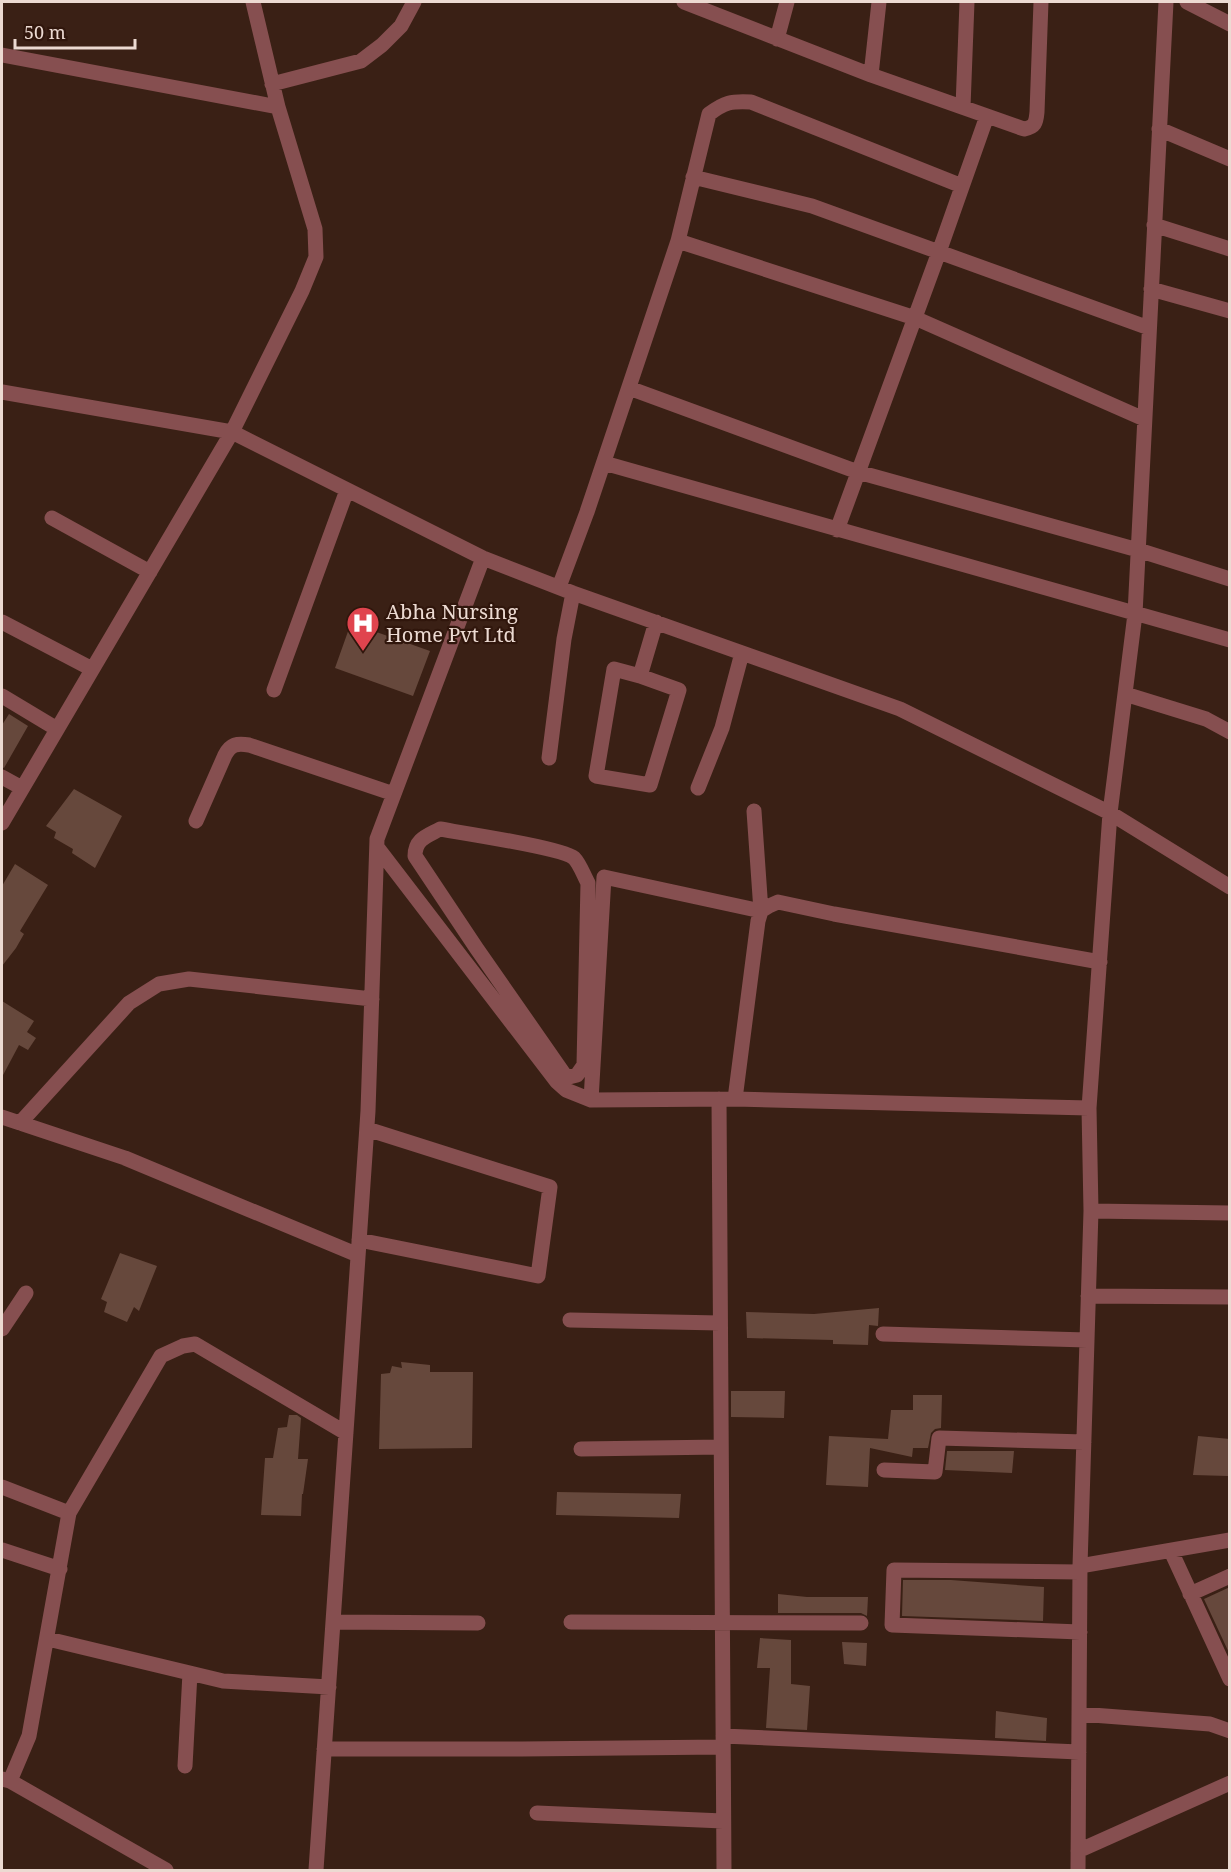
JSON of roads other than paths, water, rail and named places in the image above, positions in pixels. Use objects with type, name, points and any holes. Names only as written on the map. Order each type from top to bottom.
[{"type":"street","points":[[2,823],[232,432],[302,291],[316,257],[315,229],[278,107],[253,2]]},
{"type":"street","points":[[272,84],[361,61],[401,26],[414,2]]},
{"type":"street","points":[[684,2],[871,75],[1024,129],[1032,128],[1036,123],[1038,112],[1041,2]]},
{"type":"street","points":[[777,39],[787,2]]},
{"type":"street","points":[[871,75],[879,2]]},
{"type":"street","points":[[963,107],[967,2]]},
{"type":"street","points":[[1078,1870],[1080,1569],[1091,1211],[1089,1108],[1110,813],[1135,614],[1166,2]]},
{"type":"street","points":[[1187,2],[1230,24]]},
{"type":"street","points":[[2,55],[278,107]]},
{"type":"street","points":[[549,758],[564,639],[566,590],[604,463],[678,241],[709,114],[732,101],[751,102],[962,186]]},
{"type":"street","points":[[837,530],[987,116]]},
{"type":"street","points":[[1159,129],[1230,159]]},
{"type":"street","points":[[693,177],[812,206],[1149,328]]},
{"type":"street","points":[[1154,225],[1230,249]]},
{"type":"street","points":[[678,241],[915,318],[1144,419]]},
{"type":"street","points":[[1151,289],[1230,311]]},
{"type":"street","points":[[629,388],[858,472],[1138,550],[1230,579]]},
{"type":"street","points":[[2,392],[232,432],[483,558],[566,590],[900,709],[1110,813],[1230,887]]},
{"type":"street","points":[[604,463],[1230,640]]},
{"type":"street","points":[[274,690],[347,490]]},
{"type":"street","points":[[52,518],[150,572]]},
{"type":"street","points":[[316,1870],[367,1129],[377,839],[483,558]]},
{"type":"street","points":[[2,622],[92,669]]},
{"type":"street","points":[[640,676],[656,622]]},
{"type":"street","points":[[698,788],[722,728],[742,653]]},
{"type":"street","points":[[614,669],[640,676],[679,690],[650,785],[596,776],[614,669]]},
{"type":"street","points":[[1125,694],[1206,719],[1230,732]]},
{"type":"street","points":[[2,696],[57,729]]},
{"type":"street","points":[[196,820],[225,755],[230,747],[239,744],[249,745],[394,794]]},
{"type":"street","points":[[2,777],[22,788]]},
{"type":"street","points":[[735,1099],[758,921],[762,911],[754,811]]},
{"type":"street","points":[[440,829],[555,851],[574,858],[583,873],[588,883],[584,1065],[577,1075],[569,1077],[564,1074],[491,968],[416,856],[415,848],[420,839],[440,829]]},
{"type":"street","points":[[376,847],[557,1082],[566,1090],[591,1100],[735,1099],[1089,1108]]},
{"type":"street","points":[[591,1100],[604,877],[762,911],[778,902],[1100,962]]},
{"type":"street","points":[[476,977],[491,968]]},
{"type":"street","points":[[20,1123],[129,1003],[159,984],[189,979],[372,999]]},
{"type":"street","points":[[719,1099],[724,1870]]},
{"type":"street","points":[[2,1117],[125,1158],[359,1248],[538,1276],[550,1187],[367,1129]]},
{"type":"street","points":[[1091,1211],[1230,1213]]},
{"type":"street","points":[[2,1329],[26,1293]]},
{"type":"street","points":[[1088,1296],[1230,1297]]},
{"type":"street","points":[[570,1320],[720,1323]]},
{"type":"street","points":[[882,1334],[1087,1340]]},
{"type":"street","points":[[166,1870],[6,1780],[29,1736],[69,1513],[161,1356],[183,1346],[195,1344],[346,1433]]},
{"type":"street","points":[[884,1470],[935,1472],[939,1438],[1084,1442]]},
{"type":"street","points":[[581,1449],[721,1447]]},
{"type":"street","points":[[2,1487],[69,1513]]},
{"type":"street","points":[[1080,1632],[892,1625],[894,1570],[1080,1569],[1230,1540]]},
{"type":"street","points":[[2,1550],[60,1569]]},
{"type":"street","points":[[1171,1551],[1230,1679]]},
{"type":"street","points":[[1190,1594],[1230,1576]]},
{"type":"street","points":[[333,1622],[478,1623]]},
{"type":"street","points":[[571,1622],[861,1623]]},
{"type":"street","points":[[48,1639],[223,1681],[329,1687]]},
{"type":"street","points":[[185,1766],[190,1673]]},
{"type":"street","points":[[1079,1714],[1210,1724],[1230,1731]]},
{"type":"street","points":[[324,1749],[522,1749],[723,1742],[1079,1752]]},
{"type":"street","points":[[1078,1851],[1230,1783]]},
{"type":"street","points":[[537,1813],[723,1821]]},
{"type":"place","name":"Abha Nursing Home Pvt Ltd","points":[[363,652]]}]
